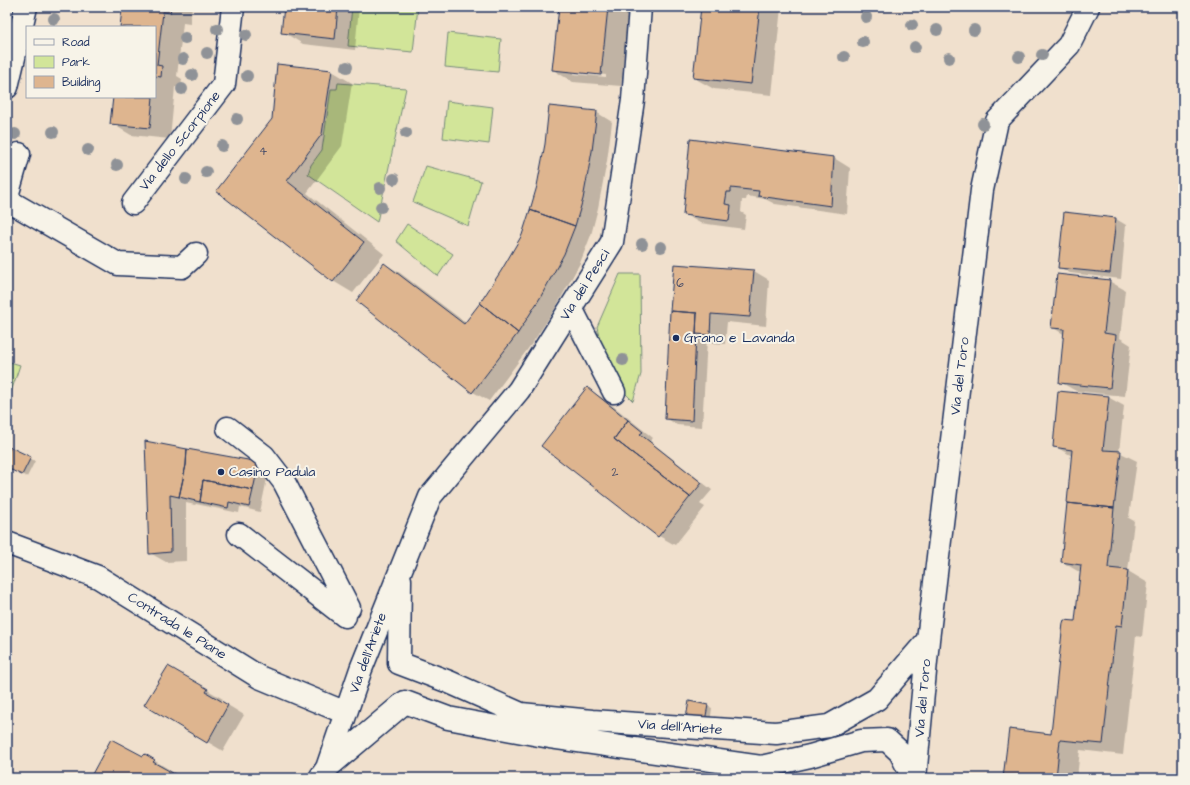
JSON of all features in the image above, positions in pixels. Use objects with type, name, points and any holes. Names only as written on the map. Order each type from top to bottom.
[{"type":"street","points":[[7,87],[26,7]]},
{"type":"street","name":"Via dello Scorpione","points":[[133,203],[224,84],[233,7]]},
{"type":"street","name":"Via dei Pesci","points":[[401,567],[430,497],[519,390],[612,242],[633,100],[640,7]]},
{"type":"street","name":"Via del Toro","points":[[914,778],[928,640],[982,190],[997,121],[1069,45],[1088,7]]},
{"type":"street","points":[[7,196],[19,154]]},
{"type":"street","points":[[7,200],[118,264],[182,267],[196,254]]},
{"type":"street","points":[[571,308],[614,392]]},
{"type":"street","points":[[228,428],[264,456],[284,482],[347,612],[238,534]]},
{"type":"street","name":"Contrada le Piane","points":[[7,543],[98,577],[259,677],[346,713]]},
{"type":"street","name":"Via dell'Ariete","points":[[401,567],[399,663],[449,682],[521,714],[592,721],[776,734],[829,726],[877,699],[928,640]]},
{"type":"street","name":"Via dell'Ariete","points":[[324,773],[361,669],[401,567]]},
{"type":"street","points":[[379,658],[399,663],[410,681],[410,687],[405,702],[387,712],[366,707],[356,689],[361,669],[366,663],[379,658]]},
{"type":"street","name":"Via dell'Ariete","points":[[324,773],[405,702],[448,718],[543,736],[760,767],[810,756],[861,741],[887,740],[900,752],[914,778]]},
{"type":"green space","points":[[352,7],[418,7],[413,52],[348,46]]},
{"type":"green space","points":[[448,33],[501,39],[498,72],[445,67]]},
{"type":"green space","points":[[338,83],[406,88],[377,222],[308,174],[311,165],[322,150],[331,89],[337,89]]},
{"type":"green space","points":[[447,101],[493,107],[489,144],[443,138]]},
{"type":"green space","points":[[426,166],[481,181],[468,226],[413,202]]},
{"type":"green space","points":[[407,224],[453,254],[438,276],[396,241]]},
{"type":"green space","points":[[620,274],[640,274],[641,374],[633,401],[621,389],[604,358],[597,327]]},
{"type":"green space","points":[[7,361],[20,365],[7,404]]},
{"type":"building","points":[[131,7],[171,7],[170,13],[163,12],[157,65],[162,66],[161,77],[156,76],[156,26],[120,26],[122,9],[131,10]]},
{"type":"building","points":[[284,7],[338,7],[335,39],[281,33]]},
{"type":"building","points":[[559,7],[608,7],[601,75],[552,70]]},
{"type":"building","points":[[701,7],[760,7],[751,84],[693,78]]},
{"type":"building","points":[[277,64],[332,70],[322,134],[287,181],[364,242],[333,282],[216,191],[272,119]]},
{"type":"building","points":[[113,98],[153,98],[150,128],[110,124]]},
{"type":"building","points":[[549,106],[597,111],[592,151],[583,199],[575,226],[530,210],[537,186],[545,144]]},
{"type":"building","points":[[690,139],[834,157],[831,206],[758,196],[759,191],[731,188],[731,192],[727,192],[725,204],[731,205],[729,221],[683,215]]},
{"type":"building","points":[[530,210],[575,226],[564,254],[540,298],[518,333],[480,303],[522,235]]},
{"type":"building","points":[[1064,212],[1116,218],[1110,273],[1058,268]]},
{"type":"building","points":[[384,263],[464,324],[480,303],[518,333],[472,393],[356,301]]},
{"type":"building","points":[[674,264],[754,270],[750,317],[711,314],[710,335],[696,334],[697,313],[670,311]]},
{"type":"building","points":[[1057,274],[1110,280],[1104,333],[1116,335],[1110,388],[1059,383],[1064,329],[1051,328]]},
{"type":"building","points":[[670,311],[697,313],[692,421],[665,419]]},
{"type":"building","points":[[587,387],[628,420],[614,439],[690,497],[658,537],[541,446]]},
{"type":"building","points":[[1058,391],[1109,396],[1103,450],[1121,451],[1114,508],[1067,503],[1072,450],[1053,447]]},
{"type":"building","points":[[628,420],[643,432],[640,434],[702,483],[690,497],[614,439]]},
{"type":"building","points":[[145,441],[187,449],[186,465],[179,497],[170,495],[171,552],[149,554]]},
{"type":"building","points":[[10,447],[31,457],[22,475],[7,468],[7,456]]},
{"type":"building","name":"Casino Padula","points":[[187,449],[259,462],[253,490],[203,480],[200,502],[179,497],[186,465]]},
{"type":"building","points":[[203,480],[253,490],[249,507],[229,502],[228,508],[200,502]]},
{"type":"building","points":[[1067,503],[1114,508],[1108,568],[1128,570],[1122,626],[1116,625],[1103,744],[1060,740],[1056,778],[1003,778],[1009,729],[1051,734],[1063,623],[1064,620],[1075,621],[1081,565],[1061,562]]},
{"type":"building","points":[[168,666],[208,689],[206,692],[228,705],[207,743],[144,705]]},
{"type":"building","points":[[689,701],[708,705],[705,721],[686,718]]},
{"type":"building","points":[[111,739],[143,756],[145,754],[155,760],[153,762],[182,778],[94,778],[91,776]]},
{"type":"place","name":"Grano e Lavanda","points":[[676,338]]},
{"type":"place","name":"Casino Padula","points":[[221,472]]}]
